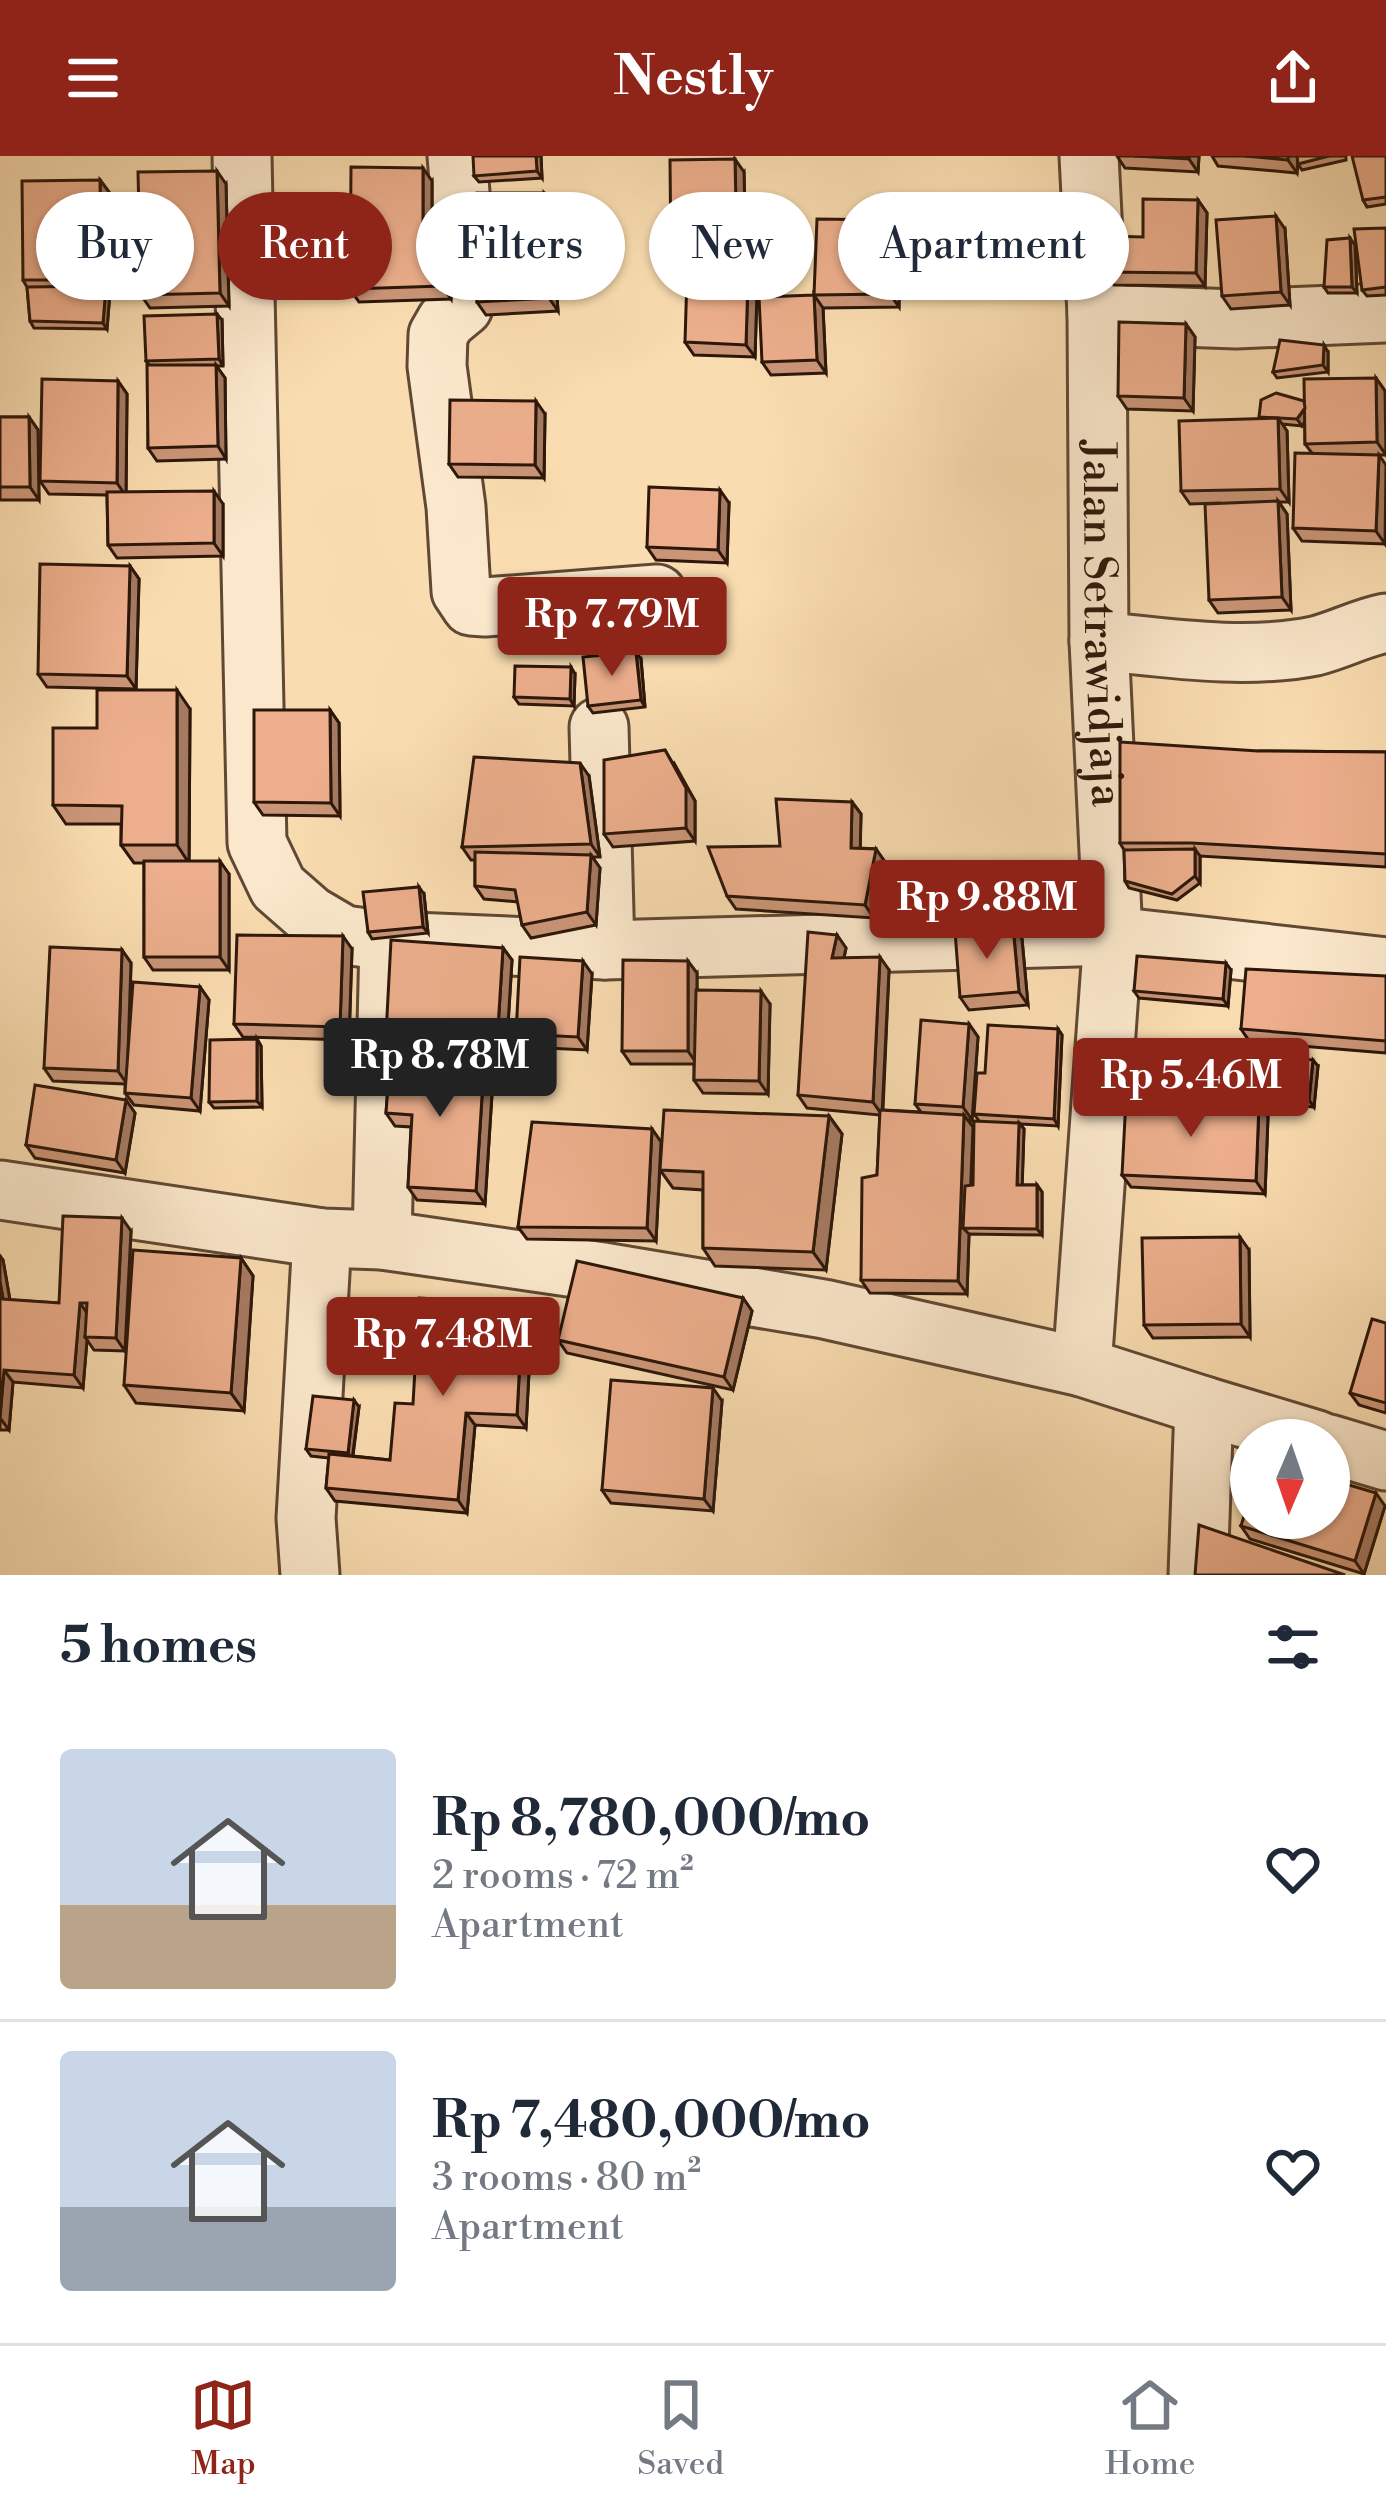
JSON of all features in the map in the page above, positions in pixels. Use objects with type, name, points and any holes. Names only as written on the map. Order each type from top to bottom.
[{"type":"street","points":[[242,156],[256,843],[278,886],[310,915],[344,935],[389,941],[604,950],[1113,936],[1386,967]]},
{"type":"street","points":[[457,156],[468,290],[463,307],[438,335],[436,366],[456,507],[461,591],[471,606],[485,607],[657,594]]},
{"type":"street","name":"Jalan Setrawidjaja","points":[[1082,1367],[1113,936],[1099,641],[1097,314],[1089,156]]},
{"type":"street","points":[[1097,314],[1236,319],[1386,313]]},
{"type":"street","points":[[1099,641],[1266,651],[1316,645],[1386,623]]},
{"type":"street","points":[[599,727],[604,950]]},
{"type":"street","points":[[382,1240],[389,941]]},
{"type":"street","points":[[0,1190],[322,1238],[382,1240],[824,1309],[1082,1367],[1247,1419]]},
{"type":"street","points":[[310,1575],[306,1518],[322,1238]]},
{"type":"street","points":[[1198,1575],[1204,1406]]},
{"type":"street","points":[[1350,1450],[1386,1460]]},
{"type":"building","points":[[473,156],[536,156],[537,171],[474,176]]},
{"type":"building","points":[[1297,156],[1329,156],[1298,164]]},
{"type":"building","points":[[1352,156],[1386,156],[1386,197],[1363,200]]},
{"type":"building","points":[[735,159],[736,192],[670,192],[670,160]]},
{"type":"building","points":[[351,167],[423,168],[423,192],[416,192],[416,287],[392,288],[392,192],[351,192]]},
{"type":"building","points":[[217,171],[218,293],[194,294],[194,192],[138,192],[138,172]]},
{"type":"building","points":[[100,180],[100,192],[36,192],[36,280],[23,280],[22,181]]},
{"type":"building","points":[[1143,199],[1198,200],[1196,273],[1129,272],[1129,237],[1143,237]]},
{"type":"building","points":[[1276,216],[1281,292],[1222,296],[1216,220]]},
{"type":"building","points":[[817,219],[838,219],[838,295],[814,295]]},
{"type":"building","points":[[1386,228],[1386,287],[1362,290],[1354,229]]},
{"type":"building","points":[[1350,238],[1352,287],[1324,287],[1327,240]]},
{"type":"building","points":[[27,287],[36,287],[36,300],[105,300],[103,323],[30,321]]},
{"type":"building","points":[[814,295],[817,360],[762,362],[759,300],[814,300]]},
{"type":"building","points":[[686,300],[747,300],[746,345],[685,342]]},
{"type":"building","points":[[217,314],[219,359],[146,361],[144,316]]},
{"type":"building","points":[[1119,322],[1186,324],[1184,398],[1118,396]]},
{"type":"building","points":[[1280,340],[1324,345],[1323,365],[1273,372]]},
{"type":"building","points":[[147,365],[216,365],[218,446],[148,448]]},
{"type":"building","points":[[1376,378],[1377,442],[1305,444],[1304,379]]},
{"type":"building","points":[[42,379],[118,381],[117,483],[40,481]]},
{"type":"building","points":[[1276,393],[1304,401],[1297,419],[1259,417],[1261,400]]},
{"type":"building","points":[[450,400],[536,401],[535,465],[449,464]]},
{"type":"building","points":[[0,417],[29,417],[30,487],[0,487]]},
{"type":"building","points":[[1278,418],[1280,489],[1181,491],[1179,421]]},
{"type":"building","points":[[1295,453],[1379,455],[1376,531],[1293,528]]},
{"type":"building","points":[[649,487],[720,490],[718,550],[647,547]]},
{"type":"building","points":[[214,491],[214,543],[108,545],[107,492]]},
{"type":"building","points":[[1278,501],[1282,597],[1209,600],[1205,504]]},
{"type":"building","points":[[40,564],[130,566],[127,676],[38,674]]},
{"type":"building","points":[[636,652],[641,700],[588,706],[583,657]]},
{"type":"building","points":[[515,666],[571,667],[570,699],[514,697]]},
{"type":"building","points":[[97,690],[177,690],[177,845],[121,845],[122,806],[53,805],[53,728],[97,728]]},
{"type":"building","points":[[254,710],[330,710],[331,803],[254,802]]},
{"type":"building","points":[[1120,742],[1258,751],[1386,752],[1386,854],[1120,843]]},
{"type":"building","points":[[665,750],[686,788],[686,828],[604,834],[604,760]]},
{"type":"building","points":[[474,757],[580,763],[591,844],[462,847]]},
{"type":"building","points":[[776,799],[852,802],[851,848],[876,849],[865,905],[727,896],[708,847],[780,846]]},
{"type":"building","points":[[1195,849],[1195,876],[1172,894],[1125,881],[1124,850]]},
{"type":"building","points":[[475,852],[591,855],[587,912],[522,925],[515,890],[475,886]]},
{"type":"building","points":[[144,861],[220,861],[220,957],[144,957]]},
{"type":"building","points":[[419,887],[423,927],[368,932],[363,892]]},
{"type":"building","points":[[1013,926],[1019,992],[960,997],[955,931]]},
{"type":"building","points":[[808,932],[837,935],[832,958],[880,957],[873,1102],[798,1095]]},
{"type":"building","points":[[237,935],[343,936],[340,1027],[234,1024]]},
{"type":"building","points":[[391,940],[503,948],[496,1060],[385,1054]]},
{"type":"building","points":[[50,947],[122,950],[118,1071],[44,1068]]},
{"type":"building","points":[[1137,956],[1226,963],[1223,999],[1134,991]]},
{"type":"building","points":[[520,957],[583,961],[578,1037],[516,1034]]},
{"type":"building","points":[[623,960],[688,961],[688,1051],[622,1051]]},
{"type":"building","points":[[1246,969],[1386,976],[1386,1041],[1241,1029]]},
{"type":"building","points":[[133,982],[200,987],[191,1098],[125,1093]]},
{"type":"building","points":[[696,990],[761,991],[759,1081],[694,1080]]},
{"type":"building","points":[[921,1020],[969,1024],[963,1107],[915,1104]]},
{"type":"building","points":[[988,1025],[1058,1029],[1054,1119],[974,1114],[977,1073],[985,1073]]},
{"type":"building","points":[[257,1039],[257,1101],[209,1102],[210,1040]]},
{"type":"building","points":[[1232,1051],[1313,1060],[1309,1100],[1244,1093]]},
{"type":"building","points":[[390,1059],[484,1065],[476,1191],[408,1187],[412,1115],[386,1113]]},
{"type":"building","points":[[35,1085],[126,1100],[116,1160],[26,1145]]},
{"type":"building","points":[[1126,1099],[1259,1104],[1256,1181],[1122,1175]]},
{"type":"building","points":[[664,1110],[829,1116],[813,1252],[703,1248],[703,1172],[660,1170]]},
{"type":"building","points":[[880,1110],[964,1115],[958,1281],[861,1280],[862,1178],[877,1175]]},
{"type":"building","points":[[974,1121],[1019,1123],[1017,1185],[1037,1185],[1037,1229],[963,1228],[965,1186],[973,1185]]},
{"type":"building","points":[[532,1122],[652,1129],[647,1228],[518,1227]]},
{"type":"building","points":[[63,1216],[122,1218],[116,1338],[85,1337],[87,1303],[80,1303],[74,1375],[4,1370],[0,1416],[0,1282],[3,1299],[59,1303]]},
{"type":"building","points":[[1240,1237],[1241,1324],[1144,1325],[1142,1238]]},
{"type":"building","points":[[133,1250],[241,1258],[231,1393],[124,1385]]},
{"type":"building","points":[[577,1261],[743,1298],[724,1377],[558,1340]]},
{"type":"building","points":[[419,1298],[523,1304],[517,1415],[466,1413],[458,1500],[326,1488],[329,1454],[390,1460],[395,1403],[413,1404]]},
{"type":"building","points":[[1372,1319],[1386,1323],[1386,1403],[1350,1393]]},
{"type":"building","points":[[611,1380],[713,1388],[704,1499],[602,1490]]},
{"type":"building","points":[[313,1396],[354,1400],[348,1453],[306,1449]]},
{"type":"building","points":[[1350,1485],[1376,1493],[1355,1561],[1283,1539],[1350,1539]]},
{"type":"building","points":[[1199,1525],[1345,1575],[1195,1575]]}]
